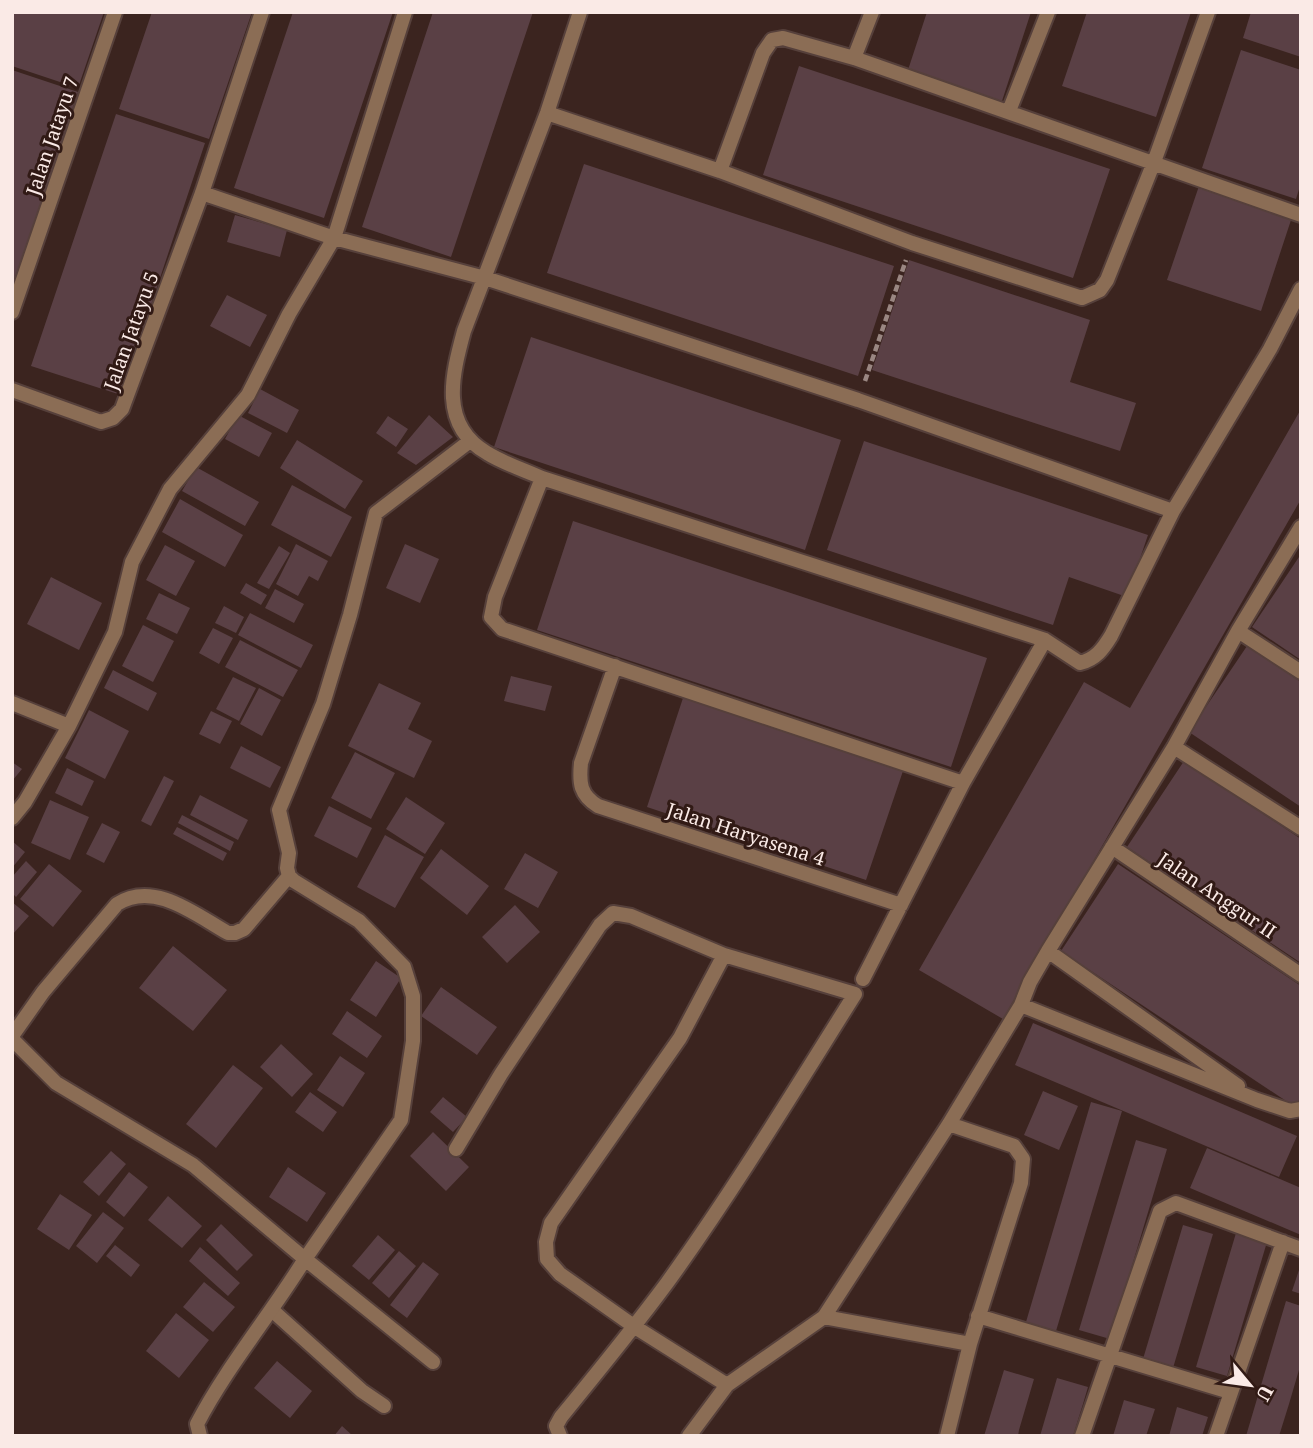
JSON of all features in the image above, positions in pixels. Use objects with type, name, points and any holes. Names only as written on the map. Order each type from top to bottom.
[{"type":"street","name":"Jalan Jatayu 7","points":[[12,312],[114,12]]},
{"type":"street","points":[[262,12],[202,193],[334,238],[485,278],[858,400],[1173,511]]},
{"type":"street","points":[[12,818],[25,802],[69,726],[115,632],[132,562],[170,489],[248,396],[289,314],[334,238],[405,12]]},
{"type":"street","points":[[580,12],[547,113],[464,331],[452,392],[453,412],[470,441],[487,454],[541,478],[1045,640],[1080,663],[1099,653],[1111,636],[1173,511],[1270,349],[1301,289]]},
{"type":"street","points":[[854,58],[872,12]]},
{"type":"street","points":[[1009,111],[1048,12]]},
{"type":"street","points":[[547,113],[720,171],[912,243],[1082,298],[1100,290],[1107,280],[1154,162],[1208,12]]},
{"type":"street","points":[[720,171],[764,52],[772,40],[783,38],[854,58],[1301,215]]},
{"type":"street","name":"Jalan Jatayu 5","points":[[12,390],[101,422],[113,418],[122,409],[202,193]]},
{"type":"street","points":[[200,1436],[197,1424],[208,1403],[401,1119],[413,1041],[414,1006],[408,973],[372,931],[289,876],[289,853],[279,810],[323,704],[351,615],[376,513],[470,441]]},
{"type":"street","points":[[541,478],[495,597],[491,617],[502,629],[963,783]]},
{"type":"street","points":[[690,1436],[727,1385],[824,1317],[949,1124],[1021,1004],[1048,951],[1174,747],[1238,631],[1301,527]]},
{"type":"street","points":[[1238,631],[1301,672]]},
{"type":"street","points":[[863,979],[963,783],[1045,640]]},
{"type":"street","name":"Jalan Haryasena 4","points":[[615,666],[581,763],[579,780],[582,793],[598,806],[901,905]]},
{"type":"street","points":[[12,703],[69,726]]},
{"type":"street","points":[[1174,747],[1301,828]]},
{"type":"street","name":"Jalan Anggur II","points":[[1112,848],[1301,975]]},
{"type":"street","points":[[289,876],[244,929],[235,933],[228,933],[156,896],[139,895],[125,899],[117,904],[43,992],[12,1038],[56,1083],[193,1165],[433,1362]]},
{"type":"street","points":[[456,1149],[501,1074],[600,925],[613,913],[631,916],[724,954],[855,994],[753,1155],[635,1327],[561,1417],[556,1426],[560,1436]]},
{"type":"street","points":[[1048,951],[1257,1100]]},
{"type":"street","points":[[724,954],[680,1038],[551,1223],[546,1242],[547,1259],[560,1274],[635,1327],[727,1385]]},
{"type":"street","points":[[1021,1004],[1257,1100],[1290,1111],[1301,1110]]},
{"type":"street","points":[[947,1436],[978,1316],[1021,1183],[1023,1159],[1021,1152],[1014,1146],[949,1124]]},
{"type":"street","points":[[1082,1436],[1160,1211],[1175,1203],[1301,1249]]},
{"type":"street","points":[[1216,1436],[1283,1242]]},
{"type":"street","points":[[273,1311],[362,1391],[384,1406]]},
{"type":"street","points":[[978,1316],[1230,1392]]},
{"type":"street","points":[[824,1317],[970,1344]]},
{"type":"path","points":[[858,400],[912,243]]},
{"type":"building","points":[[12,12],[104,12],[78,88],[12,66]]},
{"type":"building","points":[[152,12],[252,12],[209,139],[119,109]]},
{"type":"building","points":[[293,12],[393,12],[324,218],[234,188]]},
{"type":"building","points":[[433,12],[533,12],[451,257],[362,227]]},
{"type":"building","points":[[927,12],[1031,12],[1002,101],[908,70]]},
{"type":"building","points":[[1087,12],[1191,12],[1156,117],[1062,86]]},
{"type":"building","points":[[1251,12],[1301,12],[1301,57],[1243,38]]},
{"type":"building","points":[[1241,50],[1301,70],[1301,183],[1296,199],[1202,168]]},
{"type":"building","points":[[799,66],[1110,169],[1073,278],[763,175]]},
{"type":"building","points":[[12,70],[78,92],[13,288],[12,288]]},
{"type":"building","points":[[116,114],[205,143],[121,395],[31,366]]},
{"type":"building","points":[[584,164],[894,266],[858,376],[547,273]]},
{"type":"building","points":[[1199,186],[1292,217],[1261,311],[1167,280]]},
{"type":"building","points":[[235,215],[287,230],[280,257],[227,242]]},
{"type":"building","points":[[909,260],[1090,320],[1070,382],[1136,403],[1120,451],[872,370]]},
{"type":"building","points":[[227,295],[267,315],[250,347],[210,326]]},
{"type":"building","points":[[531,337],[841,440],[805,550],[494,447]]},
{"type":"building","points":[[260,389],[299,410],[287,433],[248,413]]},
{"type":"building","points":[[1301,409],[1301,499],[1003,1019],[919,970],[1084,682],[1130,708]]},
{"type":"building","points":[[238,415],[272,433],[259,457],[225,439]]},
{"type":"building","points":[[429,415],[453,437],[416,465],[397,453]]},
{"type":"building","points":[[388,416],[408,429],[396,447],[376,433]]},
{"type":"building","points":[[297,440],[363,481],[345,509],[280,468]]},
{"type":"building","points":[[864,441],[1148,535],[1127,597],[1069,577],[1053,625],[827,550]]},
{"type":"building","points":[[196,467],[259,502],[245,526],[182,491]]},
{"type":"building","points":[[292,485],[352,517],[331,557],[271,525]]},
{"type":"building","points":[[180,499],[243,535],[225,567],[162,532]]},
{"type":"building","points":[[573,521],[987,658],[951,767],[537,630]]},
{"type":"building","points":[[296,544],[328,561],[318,581],[309,576],[298,596],[276,584]]},
{"type":"building","points":[[405,544],[439,559],[420,603],[386,588]]},
{"type":"building","points":[[165,545],[195,561],[176,596],[146,580]]},
{"type":"building","points":[[279,546],[290,553],[269,589],[257,583]]},
{"type":"building","points":[[1301,554],[1301,660],[1252,627]]},
{"type":"building","points":[[51,577],[102,603],[79,650],[27,624]]},
{"type":"building","points":[[246,583],[267,595],[261,605],[240,593]]},
{"type":"building","points":[[275,589],[304,604],[294,623],[265,608]]},
{"type":"building","points":[[159,593],[190,608],[177,634],[146,619]]},
{"type":"building","points":[[224,606],[244,617],[236,633],[215,623]]},
{"type":"building","points":[[250,613],[313,645],[301,668],[238,635]]},
{"type":"building","points":[[143,625],[174,641],[153,682],[122,666]]},
{"type":"building","points":[[213,628],[233,638],[219,664],[199,653]]},
{"type":"building","points":[[240,640],[298,670],[283,697],[225,667]]},
{"type":"building","points":[[1247,646],[1301,682],[1301,807],[1189,732]]},
{"type":"building","points":[[113,670],[157,693],[148,711],[104,688]]},
{"type":"building","points":[[511,676],[552,686],[545,711],[504,701]]},
{"type":"building","points":[[233,677],[256,688],[239,721],[216,709]]},
{"type":"building","points":[[379,683],[421,703],[408,729],[432,741],[414,778],[348,746]]},
{"type":"building","points":[[259,688],[281,700],[262,736],[240,724]]},
{"type":"building","points":[[683,698],[903,771],[866,880],[647,807]]},
{"type":"building","points":[[89,710],[129,731],[105,779],[65,758]]},
{"type":"building","points":[[211,711],[232,721],[220,744],[199,734]]},
{"type":"building","points":[[241,746],[281,767],[270,788],[230,768]]},
{"type":"building","points":[[355,752],[395,773],[371,819],[331,798]]},
{"type":"building","points":[[1184,761],[1301,839],[1301,963],[1127,847]]},
{"type":"building","points":[[12,762],[22,769],[12,781]]},
{"type":"building","points":[[67,768],[94,781],[82,806],[55,793]]},
{"type":"building","points":[[164,776],[174,781],[151,826],[141,821]]},
{"type":"building","points":[[200,795],[248,820],[238,840],[190,815]]},
{"type":"building","points":[[406,797],[445,823],[425,854],[386,829]]},
{"type":"building","points":[[50,800],[89,817],[70,860],[31,843]]},
{"type":"building","points":[[329,806],[372,828],[357,858],[314,836]]},
{"type":"building","points":[[182,815],[234,842],[230,851],[178,823]]},
{"type":"building","points":[[102,823],[120,832],[104,863],[86,854]]},
{"type":"building","points":[[177,827],[227,853],[223,861],[173,834]]},
{"type":"building","points":[[385,835],[424,857],[395,908],[357,887]]},
{"type":"building","points":[[12,841],[25,852],[12,868]]},
{"type":"building","points":[[441,849],[489,886],[467,915],[420,878]]},
{"type":"building","points":[[525,853],[558,872],[538,908],[504,889]]},
{"type":"building","points":[[26,861],[37,872],[16,897],[12,893],[12,877]]},
{"type":"building","points":[[49,864],[82,891],[53,927],[20,899]]},
{"type":"building","points":[[1118,864],[1301,986],[1301,1105],[1298,1109],[1061,951]]},
{"type":"building","points":[[12,902],[29,916],[12,935]]},
{"type":"building","points":[[515,905],[540,932],[507,963],[482,937]]},
{"type":"building","points":[[173,946],[227,990],[193,1031],[139,988]]},
{"type":"building","points":[[376,961],[401,978],[376,1017],[350,1000]]},
{"type":"building","points":[[441,987],[497,1027],[477,1055],[421,1016]]},
{"type":"building","points":[[347,1011],[382,1036],[367,1058],[332,1034]]},
{"type":"building","points":[[1033,1023],[1297,1136],[1279,1177],[1015,1065]]},
{"type":"building","points":[[281,1044],[313,1074],[292,1097],[260,1067]]},
{"type":"building","points":[[340,1056],[365,1073],[343,1107],[317,1090]]},
{"type":"building","points":[[233,1065],[263,1088],[216,1148],[186,1124]]},
{"type":"building","points":[[1043,1091],[1078,1106],[1059,1150],[1024,1135]]},
{"type":"building","points":[[310,1092],[337,1112],[323,1132],[295,1112]]},
{"type":"building","points":[[443,1097],[467,1117],[453,1132],[430,1112]]},
{"type":"building","points":[[1091,1102],[1122,1111],[1056,1331],[1026,1322]]},
{"type":"building","points":[[433,1132],[469,1167],[446,1191],[410,1156]]},
{"type":"building","points":[[1136,1140],[1167,1149],[1110,1339],[1079,1330]]},
{"type":"building","points":[[1207,1148],[1301,1188],[1301,1235],[1190,1188]]},
{"type":"building","points":[[111,1151],[126,1164],[99,1196],[83,1182]]},
{"type":"building","points":[[288,1167],[326,1193],[307,1222],[269,1197]]},
{"type":"building","points":[[129,1172],[148,1187],[124,1217],[106,1202]]},
{"type":"building","points":[[60,1194],[92,1215],[69,1250],[37,1229]]},
{"type":"building","points":[[168,1196],[202,1226],[182,1248],[148,1220]]},
{"type":"building","points":[[103,1212],[124,1228],[97,1263],[76,1246]]},
{"type":"building","points":[[221,1224],[253,1255],[237,1271],[206,1240]]},
{"type":"building","points":[[1183,1225],[1213,1234],[1173,1368],[1143,1359]]},
{"type":"building","points":[[1236,1233],[1267,1242],[1227,1376],[1196,1367]]},
{"type":"building","points":[[378,1235],[395,1250],[369,1280],[352,1266]]},
{"type":"building","points":[[115,1245],[140,1265],[131,1277],[106,1256]]},
{"type":"building","points":[[200,1247],[240,1283],[228,1296],[189,1261]]},
{"type":"building","points":[[399,1251],[416,1266],[389,1298],[372,1283]]},
{"type":"building","points":[[423,1262],[439,1274],[407,1318],[390,1305]]},
{"type":"building","points":[[1301,1267],[1301,1294],[1292,1291]]},
{"type":"building","points":[[204,1282],[235,1307],[213,1332],[183,1307]]},
{"type":"building","points":[[1286,1301],[1301,1306],[1301,1363],[1289,1404],[1279,1436],[1246,1436]]},
{"type":"building","points":[[176,1313],[209,1340],[179,1378],[146,1351]]},
{"type":"building","points":[[277,1361],[312,1391],[290,1418],[254,1388]]},
{"type":"building","points":[[1004,1370],[1034,1379],[1018,1436],[984,1436]]},
{"type":"building","points":[[1057,1378],[1088,1387],[1073,1436],[1040,1436]]},
{"type":"building","points":[[1124,1400],[1155,1409],[1146,1436],[1113,1436]]},
{"type":"building","points":[[1177,1407],[1208,1417],[1202,1436],[1169,1436]]},
{"type":"building","points":[[342,1426],[353,1436],[334,1436]]}]
